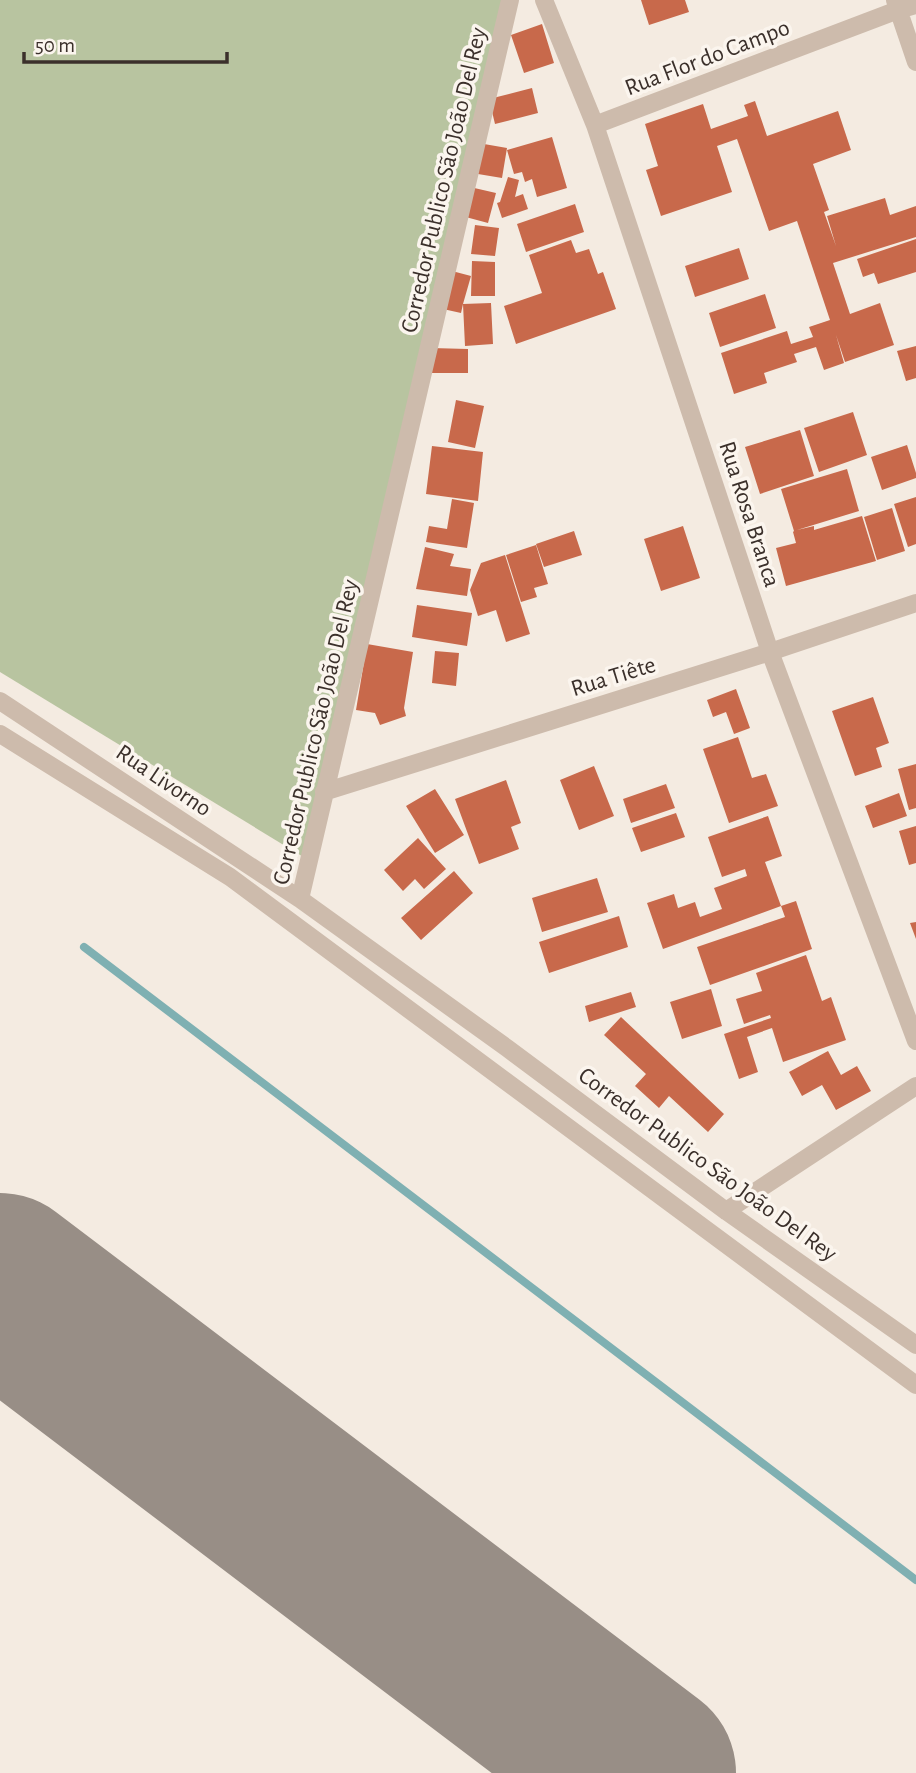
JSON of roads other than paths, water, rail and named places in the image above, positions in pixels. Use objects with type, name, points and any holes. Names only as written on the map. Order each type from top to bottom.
[{"type":"street","name":"Corredor Publico São João Del Rey","points":[[510,0],[300,899],[508,1048],[726,1211],[916,1345]]},
{"type":"street","name":"Rua Rosa Branca","points":[[544,0],[595,125],[770,652],[916,1041]]},
{"type":"street","name":"Rua Flor do Campo","points":[[595,125],[896,5],[916,5]]},
{"type":"street","points":[[896,5],[916,62]]},
{"type":"street","name":"Rua Tiête","points":[[324,792],[770,652],[916,603]]},
{"type":"street","name":"Rua Livorno","points":[[0,701],[300,899]]},
{"type":"street","points":[[0,734],[230,877],[916,1385]]},
{"type":"street","points":[[726,1211],[916,1086]]},
{"type":"waterway","points":[[84,947],[916,1580]]}]
